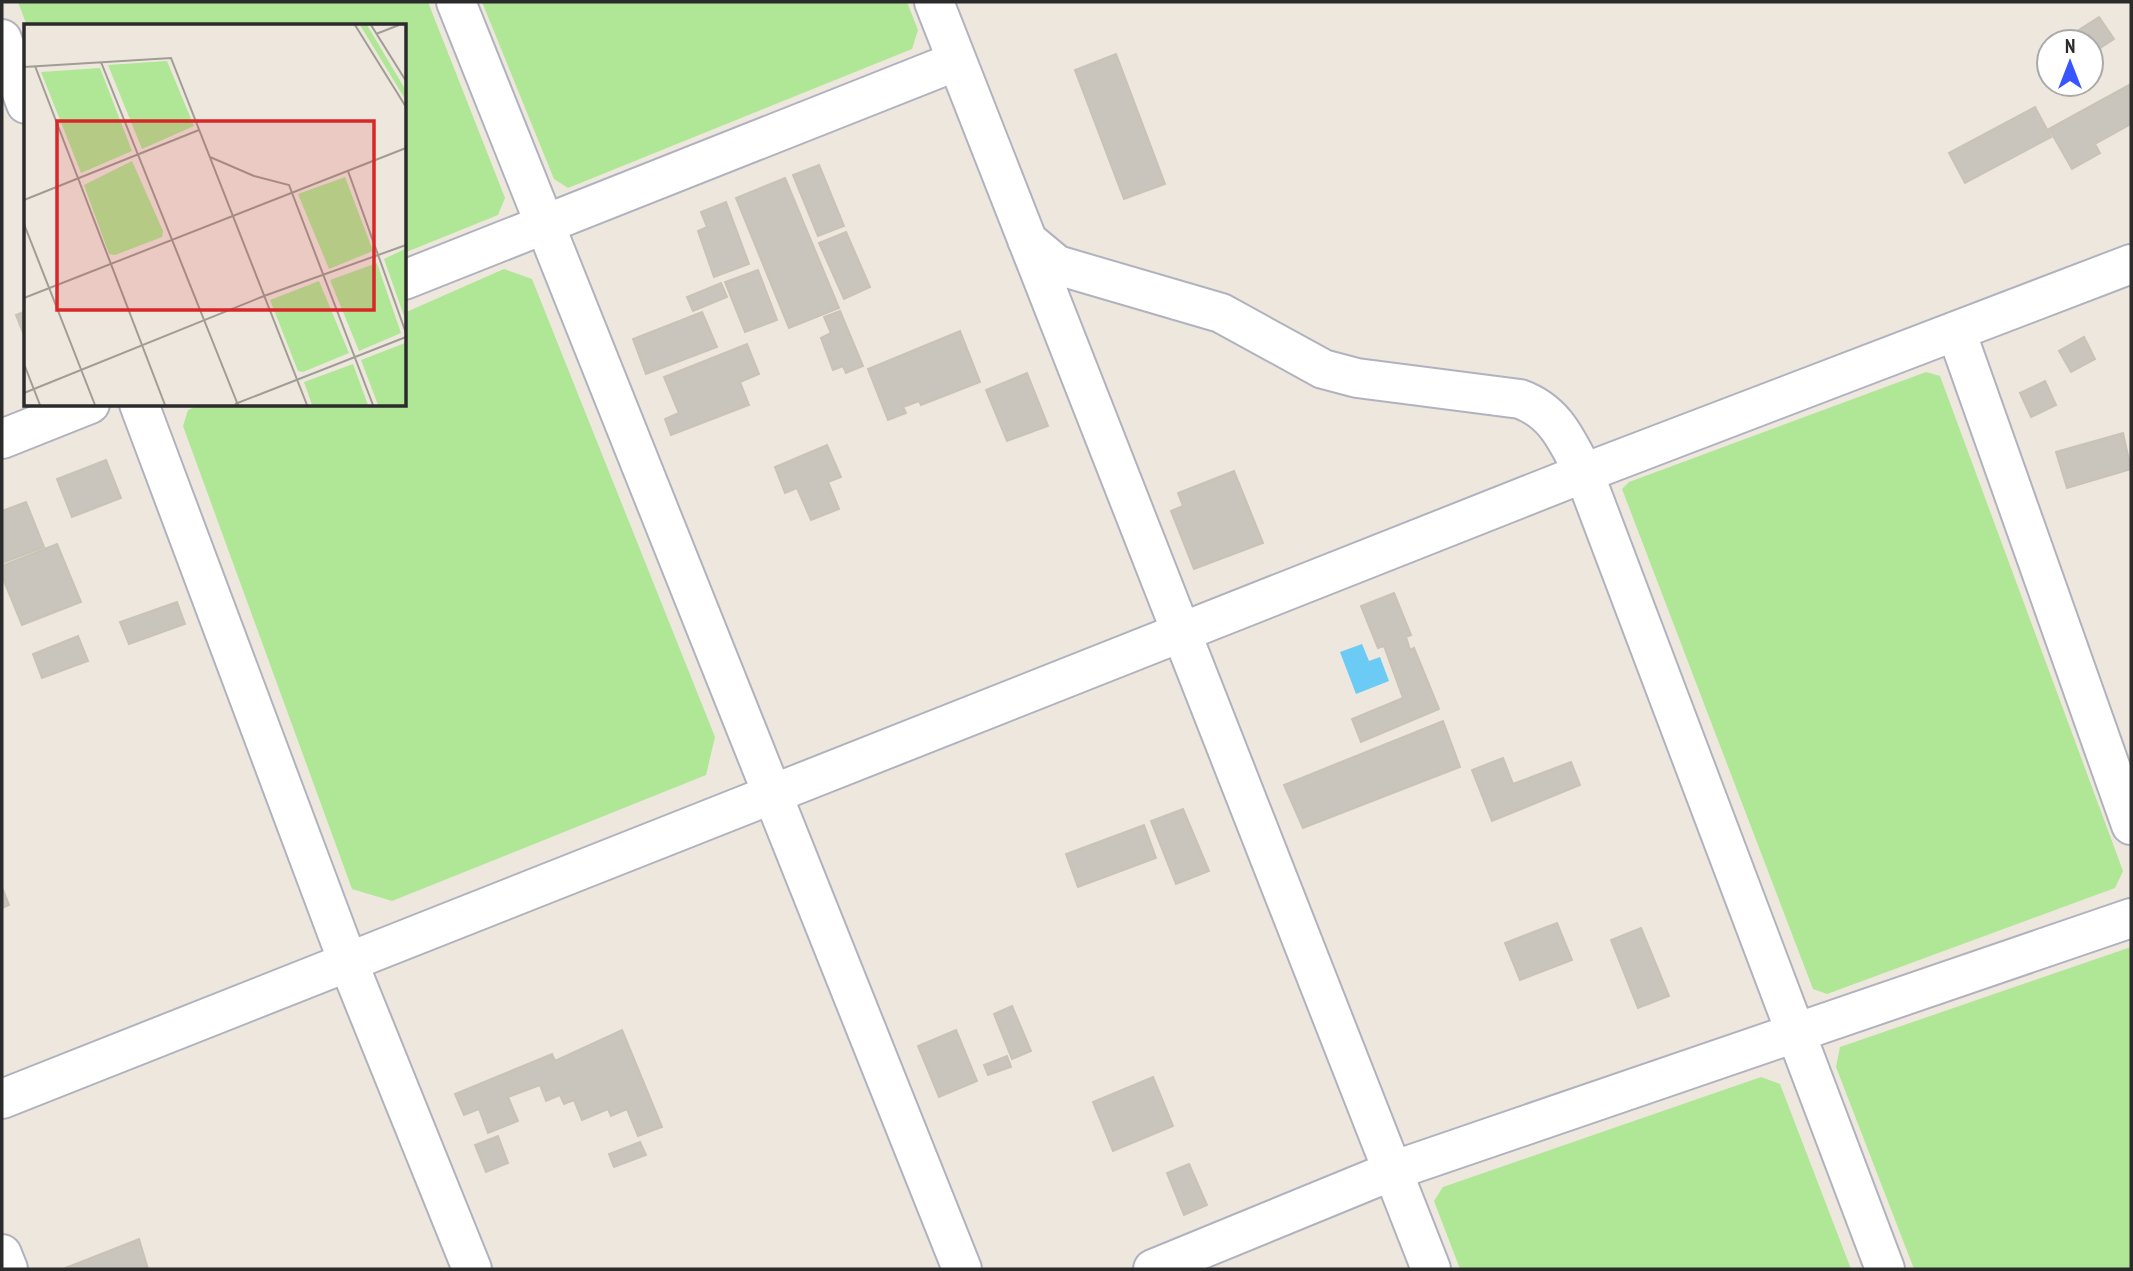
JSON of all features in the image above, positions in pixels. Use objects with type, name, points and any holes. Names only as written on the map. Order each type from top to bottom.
[{"type":"street","points":[[456,2],[770,795],[962,1269]]},
{"type":"street","points":[[934,2],[1431,1269]]},
{"type":"street","points":[[2,39],[24,99]]},
{"type":"street","points":[[406,279],[957,61]]},
{"type":"street","points":[[1027,240],[1057,265],[1221,313],[1323,369],[1357,378],[1497,395],[1539,406],[1559,426],[1584,473],[1885,1269]]},
{"type":"street","points":[[2,1098],[1584,473],[2131,264]]},
{"type":"street","points":[[1956,331],[2131,825]]},
{"type":"street","points":[[2,439],[85,406]]},
{"type":"street","points":[[140,406],[348,962],[472,1269]]},
{"type":"street","points":[[1153,1269],[1392,1171],[2131,918]]},
{"type":"street","points":[[2,1254],[8,1269]]},
{"type":"green space","points":[[18,2],[428,2],[505,198],[498,215],[406,252],[406,24],[26,24]]},
{"type":"green space","points":[[482,2],[907,2],[918,30],[912,49],[568,188],[554,179]]},
{"type":"green space","points":[[504,269],[532,279],[715,737],[706,775],[392,901],[352,889],[183,426],[188,410],[197,406],[406,406],[406,312]]},
{"type":"green space","points":[[1926,372],[1940,376],[2123,871],[2115,888],[1827,994],[1813,989],[1622,489],[1629,482]]},
{"type":"green space","points":[[2131,947],[2131,1269],[1914,1269],[1836,1067],[1840,1047]]},
{"type":"green space","points":[[1761,1077],[1780,1084],[1851,1269],[1460,1269],[1434,1201],[1443,1187]]},
{"type":"water","points":[[1362,644],[1369,661],[1380,657],[1389,681],[1356,694],[1340,652]]},
{"type":"building","points":[[2099,17],[2114,39],[2105,45],[2105,28],[2082,28]]},
{"type":"building","points":[[1116,54],[1165,184],[1124,199],[1075,70]]},
{"type":"building","points":[[2131,84],[2131,124],[2095,144],[2100,153],[2072,169],[2049,129]]},
{"type":"building","points":[[2035,107],[2051,137],[1965,183],[1949,153]]},
{"type":"building","points":[[819,165],[844,226],[818,236],[793,175]]},
{"type":"building","points":[[785,178],[839,308],[789,328],[736,198]]},
{"type":"building","points":[[726,202],[749,264],[714,277],[698,231],[707,227],[701,212]]},
{"type":"building","points":[[846,232],[870,287],[844,299],[819,243]]},
{"type":"building","points":[[758,270],[777,320],[745,332],[725,282]]},
{"type":"building","points":[[721,283],[727,297],[693,311],[687,297]]},
{"type":"building","points":[[840,311],[863,366],[846,373],[843,366],[833,370],[821,338],[831,333],[824,317]]},
{"type":"building","points":[[24,312],[24,335],[16,315]]},
{"type":"building","points":[[702,312],[717,347],[646,374],[633,339]]},
{"type":"building","points":[[960,331],[980,382],[921,405],[919,401],[903,407],[906,413],[888,420],[868,369]]},
{"type":"building","points":[[2084,337],[2095,359],[2071,372],[2059,351]]},
{"type":"building","points":[[747,344],[759,374],[740,382],[749,405],[671,435],[665,419],[679,413],[664,377]]},
{"type":"building","points":[[1027,373],[1048,426],[1007,441],[986,390]]},
{"type":"building","points":[[2045,381],[2056,405],[2031,417],[2020,393]]},
{"type":"building","points":[[2123,433],[2131,469],[2067,488],[2056,452]]},
{"type":"building","points":[[827,445],[841,477],[828,482],[839,509],[811,520],[797,488],[785,493],[775,467]]},
{"type":"building","points":[[106,460],[121,498],[72,517],[57,479]]},
{"type":"building","points":[[1234,471],[1263,543],[1194,569],[1171,511],[1183,506],[1178,493]]},
{"type":"building","points":[[26,502],[44,547],[2,563],[2,511]]},
{"type":"building","points":[[57,544],[81,602],[22,625],[2,576],[2,566]]},
{"type":"building","points":[[1394,593],[1411,635],[1406,637],[1410,650],[1414,648],[1439,709],[1361,742],[1352,719],[1403,698],[1384,646],[1378,648],[1361,606]]},
{"type":"building","points":[[177,602],[185,624],[129,644],[120,622]]},
{"type":"building","points":[[78,636],[88,661],[42,678],[33,654]]},
{"type":"building","points":[[1443,721],[1460,767],[1303,828],[1284,785]]},
{"type":"building","points":[[1503,758],[1513,784],[1571,762],[1580,785],[1492,821],[1472,770]]},
{"type":"building","points":[[1183,809],[1209,871],[1176,884],[1151,821]]},
{"type":"building","points":[[1144,825],[1156,858],[1078,887],[1066,854]]},
{"type":"building","points":[[2,887],[9,905],[2,908]]},
{"type":"building","points":[[1557,923],[1572,960],[1520,980],[1505,943]]},
{"type":"building","points":[[1641,928],[1669,996],[1638,1008],[1611,940]]},
{"type":"building","points":[[1012,1006],[1031,1051],[1012,1059],[994,1014]]},
{"type":"building","points":[[622,1030],[662,1127],[638,1136],[627,1109],[611,1116],[608,1109],[582,1120],[574,1100],[564,1104],[560,1095],[546,1101],[540,1085],[508,1097],[518,1121],[488,1133],[479,1109],[464,1115],[455,1094],[552,1054],[555,1061]]},
{"type":"building","points":[[956,1030],[977,1081],[939,1097],[918,1046]]},
{"type":"building","points":[[1007,1056],[1011,1067],[988,1075],[984,1065]]},
{"type":"building","points":[[1153,1077],[1173,1126],[1113,1151],[1093,1102]]},
{"type":"building","points":[[498,1136],[508,1163],[486,1172],[475,1145]]},
{"type":"building","points":[[640,1142],[646,1155],[614,1167],[609,1154]]},
{"type":"building","points":[[1189,1164],[1207,1205],[1184,1215],[1167,1173]]},
{"type":"building","points":[[139,1239],[148,1269],[63,1269]]}]
